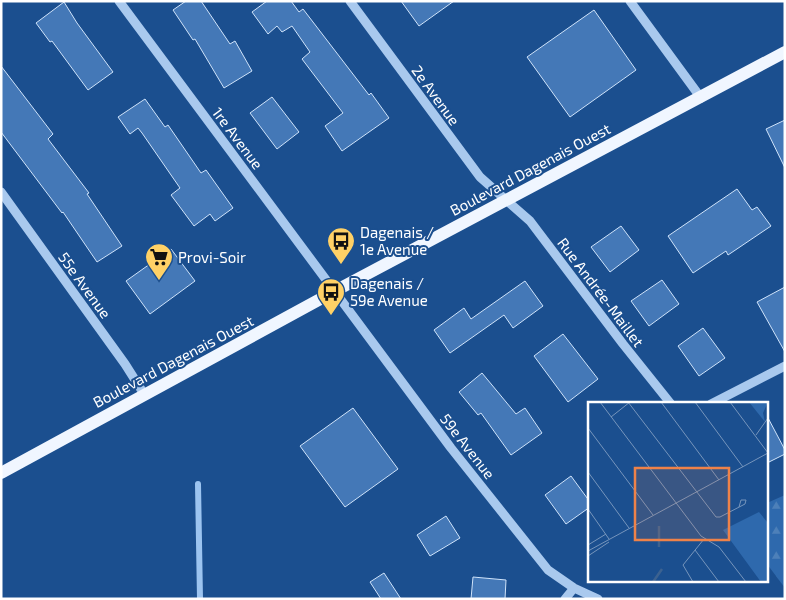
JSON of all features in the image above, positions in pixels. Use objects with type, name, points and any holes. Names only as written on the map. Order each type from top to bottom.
[{"type":"main road","name":"Boulevard Dagenais Ouest","points":[[1,473],[335,291],[785,52]]},
{"type":"street","name":"1re Avenue","points":[[119,1],[335,291]]},
{"type":"street","name":"2e Avenue","points":[[350,1],[480,177],[506,200]]},
{"type":"street","points":[[630,1],[701,98]]},
{"type":"street","name":"55e Avenue","points":[[1,192],[125,364],[144,394]]},
{"type":"street","name":"Rue Andrée-Maillet","points":[[506,200],[530,221],[669,402]]},
{"type":"street","name":"59e Avenue","points":[[335,291],[451,448],[548,570],[574,588],[598,599]]},
{"type":"street","points":[[715,402],[785,366]]},
{"type":"street","points":[[565,599],[574,588]]},
{"type":"green space","points":[[785,495],[785,588],[768,565],[768,503]]},
{"type":"building","points":[[186,1],[201,1],[230,44],[235,41],[252,71],[224,88],[195,39],[193,40],[173,10]]},
{"type":"building","points":[[267,1],[291,1],[299,12],[303,9],[389,118],[342,151],[325,126],[343,113],[302,59],[310,52],[292,26],[282,32],[277,26],[268,34],[252,12]]},
{"type":"building","points":[[401,1],[454,1],[419,26]]},
{"type":"building","points":[[64,2],[113,72],[88,90],[52,41],[50,42],[36,23]]},
{"type":"building","points":[[594,10],[636,70],[570,117],[527,57]]},
{"type":"building","points":[[1,66],[53,134],[48,139],[89,193],[87,194],[122,246],[97,262],[63,212],[1,132]]},
{"type":"building","points":[[272,97],[299,132],[277,149],[250,113]]},
{"type":"building","points":[[145,99],[165,127],[168,125],[201,173],[206,170],[233,208],[215,221],[210,214],[194,226],[171,195],[180,188],[142,133],[138,128],[130,134],[118,117]]},
{"type":"building","points":[[785,120],[785,168],[766,129]]},
{"type":"building","points":[[737,189],[752,210],[757,207],[771,226],[728,255],[726,251],[693,273],[668,236]]},
{"type":"building","points":[[621,226],[639,250],[610,272],[591,247]]},
{"type":"building","points":[[171,249],[195,281],[150,314],[126,281]]},
{"type":"building","points":[[662,280],[679,304],[649,326],[631,301]]},
{"type":"building","points":[[525,281],[543,306],[513,328],[504,315],[450,353],[434,330],[464,308],[471,319]]},
{"type":"building","points":[[785,287],[785,352],[757,302]]},
{"type":"building","points":[[703,328],[725,358],[699,376],[678,346]]},
{"type":"building","points":[[563,334],[598,379],[568,402],[534,356]]},
{"type":"building","points":[[482,373],[516,414],[525,408],[542,433],[511,455],[481,413],[478,415],[459,392]]},
{"type":"building","points":[[353,408],[398,469],[345,507],[300,446]]},
{"type":"building","points":[[768,418],[785,450],[785,454],[768,462]]},
{"type":"building","points":[[571,476],[588,499],[588,508],[566,524],[545,495]]},
{"type":"building","points":[[446,516],[460,538],[430,556],[417,535]]},
{"type":"building","points":[[384,573],[401,599],[381,599],[370,582]]},
{"type":"building","points":[[473,577],[506,580],[505,599],[471,599]]},
{"type":"waterway","points":[[198,484],[200,599]]},
{"type":"place","name":"Dagenais / 1e Avenue","points":[[341,265]]},
{"type":"place","name":"Provi-Soir","points":[[159,281]]},
{"type":"place","name":"Dagenais / 59e Avenue","points":[[331,316]]}]
